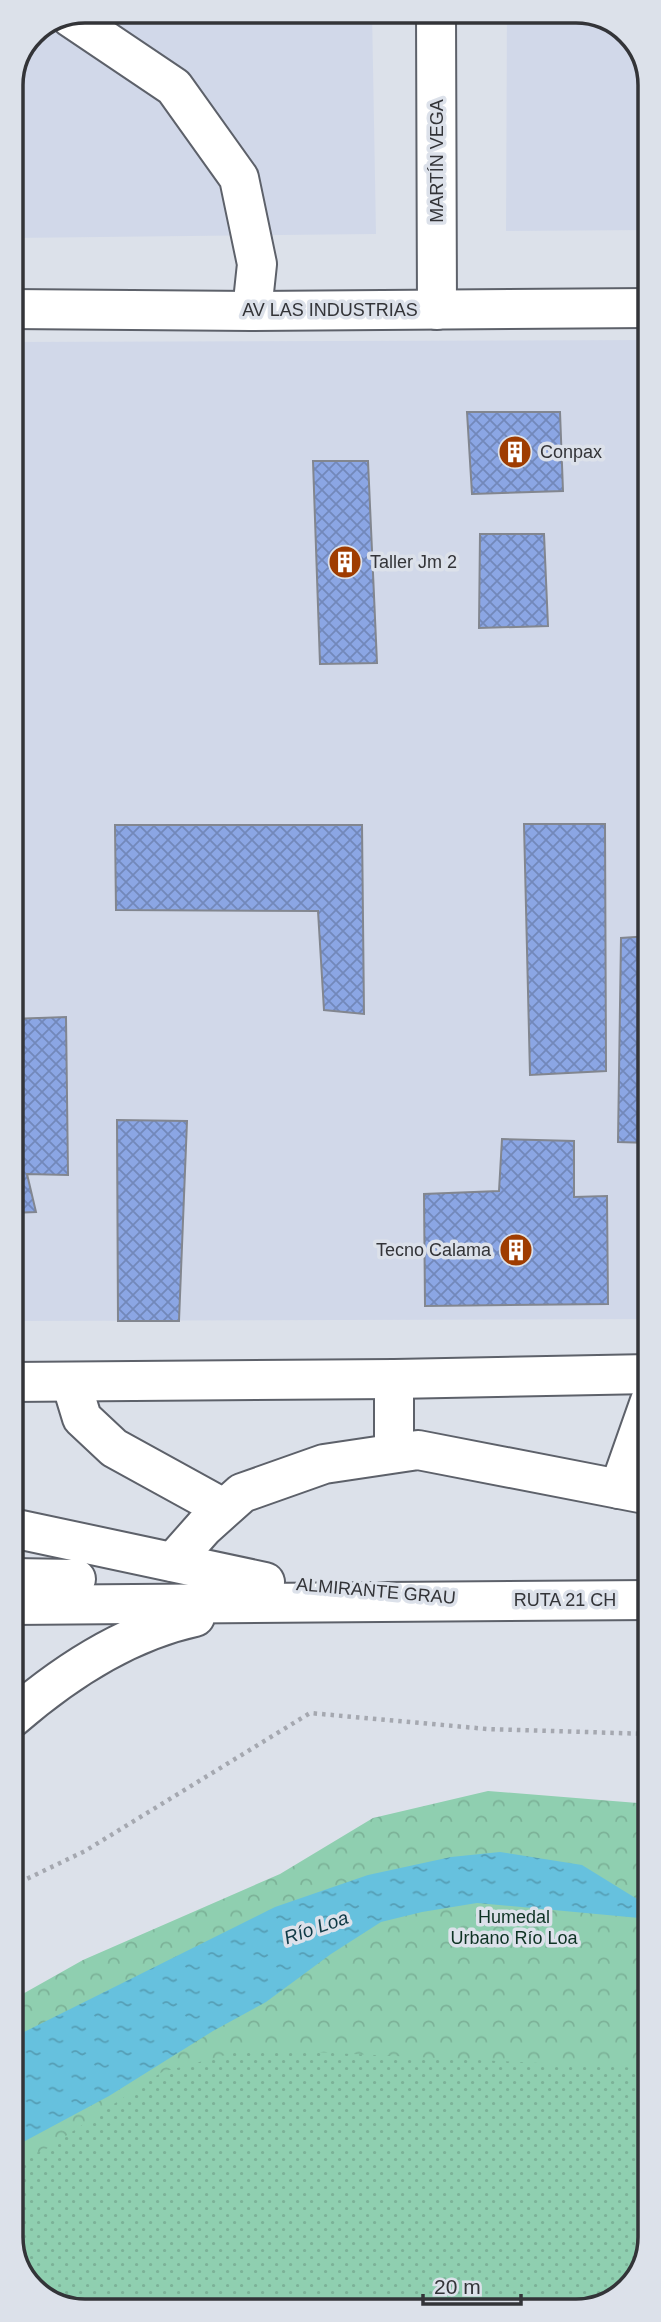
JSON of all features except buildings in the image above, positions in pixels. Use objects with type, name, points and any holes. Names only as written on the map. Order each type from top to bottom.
[{"type":"main road","points":[[82,23],[174,87],[239,178],[257,264],[252,311]]},
{"type":"main road","name":"MARTÍN VEGA","points":[[436,23],[437,310]]},
{"type":"main road","name":"AV LAS INDUSTRIAS","points":[[23,309],[252,311],[638,308]]},
{"type":"main road","points":[[23,1382],[638,1374]]},
{"type":"main road","points":[[394,1379],[394,1453]]},
{"type":"main road","points":[[71,1382],[82,1418],[114,1448],[223,1508]]},
{"type":"main road","points":[[173,1562],[223,1508],[242,1493],[324,1464],[418,1450],[634,1492],[638,1469]]},
{"type":"main road","points":[[23,1530],[173,1562],[264,1593]]},
{"type":"main road","name":"ALMIRANTE GRAU","points":[[23,1579],[264,1593],[481,1600]]},
{"type":"main road","points":[[23,1709],[52,1686],[120,1643],[178,1620],[264,1593]]},
{"type":"main road","name":"ALMIRANTE GRAU","points":[[23,1604],[264,1593]]},
{"type":"main road","name":"RUTA 21 CH","points":[[481,1600],[638,1600]]},
{"type":"path","points":[[23,1881],[85,1851],[310,1713],[487,1729],[638,1734]]},
{"type":"shaded area","points":[[372,23],[376,234],[23,238],[23,84],[27,61],[33,50],[50,33],[72,24]]},
{"type":"shaded area","points":[[507,23],[581,23],[600,27],[626,47],[637,72],[638,230],[506,231]]},
{"type":"shaded area","points":[[638,340],[638,1319],[23,1321],[23,342]]},
{"type":"green space","name":"Humedal Urbano Río Loa","points":[[488,1791],[638,1803],[638,2068],[248,2049],[162,2072],[43,2151],[23,2157],[23,1994],[83,1960],[280,1874],[373,1818]]},
{"type":"green space","points":[[638,1922],[638,2238],[637,2250],[630,2268],[617,2284],[607,2291],[589,2298],[577,2299],[80,2299],[54,2291],[38,2278],[27,2261],[24,2250],[23,2142],[109,2096],[213,2031]]},
{"type":"water","name":"Río Loa","points":[[500,1852],[582,1865],[638,1900],[638,1918],[477,1903],[381,1922],[331,1954],[266,2002],[213,2031],[109,2096],[23,2142],[23,2033],[275,1907],[368,1875],[451,1857]]},
{"type":"place","name":"Conpax","points":[[515,452]]},
{"type":"place","name":"Taller Jm 2","points":[[345,562]]},
{"type":"place","name":"Tecno Calama","points":[[516,1250]]}]
